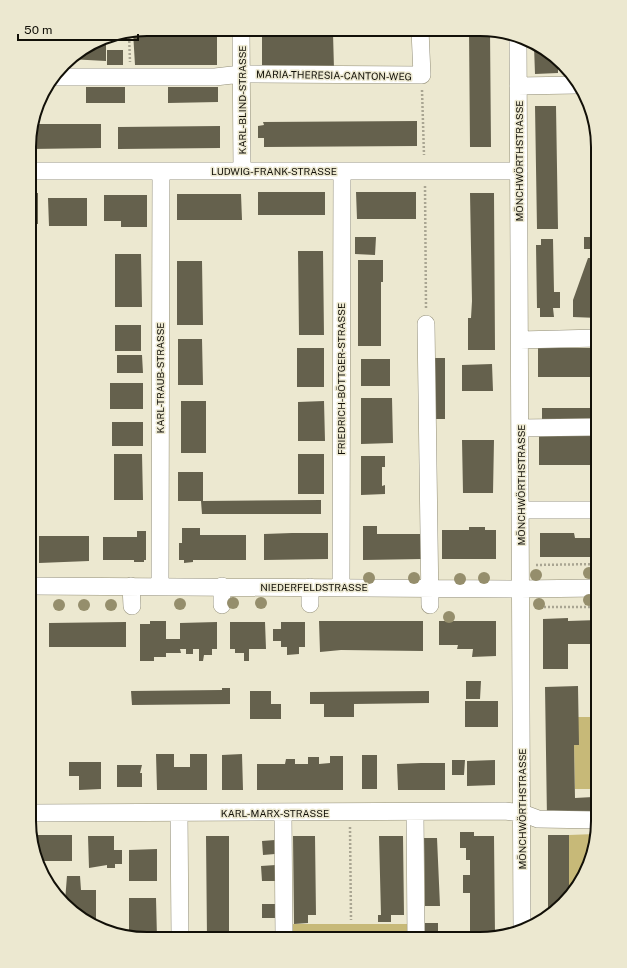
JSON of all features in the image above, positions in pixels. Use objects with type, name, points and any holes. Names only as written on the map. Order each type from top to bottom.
[{"type":"street","name":"KARL-BLIND-STRASSE","points":[[242,36],[242,171]]},
{"type":"street","points":[[420,36],[422,76]]},
{"type":"street","name":"MÖNCHWÖRTHSTRASSE","points":[[518,43],[522,924]]},
{"type":"street","name":"MARIA-THERESIA-CANTON-WEG","points":[[61,77],[215,77],[241,74],[422,76]]},
{"type":"street","points":[[518,86],[572,86]]},
{"type":"street","name":"KARL-TRAUB-STRASSE","points":[[160,586],[161,170]]},
{"type":"street","name":"LUDWIG-FRANK-STRASSE","points":[[36,171],[519,171]]},
{"type":"street","name":"FRIEDRICH-BÖTTGER-STRASSE","points":[[341,587],[342,171]]},
{"type":"street","points":[[426,324],[430,605]]},
{"type":"street","points":[[520,340],[591,338]]},
{"type":"street","points":[[520,428],[591,427]]},
{"type":"street","points":[[521,510],[591,510]]},
{"type":"street","name":"NIEDERFELDSTRASSE","points":[[36,586],[591,588]]},
{"type":"street","points":[[131,586],[132,606]]},
{"type":"street","points":[[222,586],[222,605]]},
{"type":"street","points":[[310,587],[310,604]]},
{"type":"street","name":"KARL-MARX-STRASSE","points":[[36,813],[505,811],[522,813],[538,819],[591,820]]},
{"type":"street","points":[[415,812],[416,932]]},
{"type":"street","points":[[179,813],[180,932]]},
{"type":"street","points":[[283,813],[284,932]]},
{"type":"path","points":[[129,37],[130,66]]},
{"type":"path","points":[[422,76],[425,171],[426,324]]},
{"type":"path","points":[[521,565],[591,564]]},
{"type":"path","points":[[520,607],[591,607]]},
{"type":"path","points":[[350,812],[351,920]]},
{"type":"shaded area","points":[[578,717],[591,717],[591,789],[575,789],[574,745],[578,745]]},
{"type":"shaded area","points":[[590,834],[589,843],[580,870],[569,887],[569,835]]},
{"type":"shaded area","points":[[293,924],[407,924],[407,932],[293,932]]},
{"type":"building","points":[[217,36],[217,65],[135,65],[133,37]]},
{"type":"building","points":[[262,36],[333,36],[334,69],[262,69]]},
{"type":"building","points":[[469,36],[490,37],[491,147],[470,147]]},
{"type":"building","points":[[106,44],[106,61],[78,60]]},
{"type":"building","points":[[107,50],[123,50],[123,65],[107,65]]},
{"type":"building","points":[[534,50],[548,59],[558,69],[558,73],[535,74]]},
{"type":"building","points":[[86,87],[125,87],[125,103],[86,103]]},
{"type":"building","points":[[168,87],[218,87],[218,102],[168,103]]},
{"type":"building","points":[[535,106],[556,106],[558,229],[537,229]]},
{"type":"building","points":[[417,121],[417,146],[264,147],[264,138],[258,138],[258,126],[264,125],[263,122]]},
{"type":"building","points":[[38,124],[101,124],[101,148],[36,149]]},
{"type":"building","points":[[220,126],[220,148],[118,149],[118,127]]},
{"type":"building","points":[[258,192],[325,192],[325,215],[258,215]]},
{"type":"building","points":[[356,192],[416,192],[416,219],[357,219]]},
{"type":"building","points":[[36,193],[38,193],[38,224],[36,224]]},
{"type":"building","points":[[470,193],[494,193],[495,350],[468,350],[468,318],[471,318],[472,301]]},
{"type":"building","points":[[177,194],[241,194],[242,220],[177,220]]},
{"type":"building","points":[[104,195],[147,195],[147,227],[121,227],[121,221],[104,221]]},
{"type":"building","points":[[48,198],[87,198],[87,226],[49,226]]},
{"type":"building","points":[[355,237],[376,237],[375,255],[355,254]]},
{"type":"building","points":[[584,237],[591,237],[591,249],[584,249]]},
{"type":"building","points":[[541,239],[553,239],[554,292],[560,292],[560,308],[553,308],[554,317],[540,317],[540,308],[537,308],[536,245],[541,245]]},
{"type":"building","points":[[298,251],[323,251],[324,335],[299,335]]},
{"type":"building","points":[[115,254],[141,254],[142,307],[115,307]]},
{"type":"building","points":[[588,258],[591,258],[591,318],[573,317],[573,300]]},
{"type":"building","points":[[358,260],[383,260],[383,282],[381,282],[381,346],[358,346]]},
{"type":"building","points":[[177,261],[202,261],[203,325],[177,325]]},
{"type":"building","points":[[115,325],[141,325],[141,351],[115,351]]},
{"type":"building","points":[[178,339],[202,339],[203,385],[178,385]]},
{"type":"building","points":[[297,348],[324,348],[324,387],[297,387]]},
{"type":"building","points":[[538,348],[591,348],[591,377],[538,377]]},
{"type":"building","points":[[117,355],[142,355],[143,373],[117,373]]},
{"type":"building","points":[[432,358],[445,358],[445,419],[432,419]]},
{"type":"building","points":[[361,359],[390,359],[390,386],[361,386]]},
{"type":"building","points":[[492,364],[493,391],[462,391],[462,365]]},
{"type":"building","points":[[110,383],[143,383],[143,409],[110,409]]},
{"type":"building","points":[[361,398],[392,398],[393,443],[361,444]]},
{"type":"building","points":[[181,401],[206,401],[206,453],[181,453]]},
{"type":"building","points":[[324,401],[325,441],[298,441],[298,402]]},
{"type":"building","points":[[542,408],[591,408],[591,422],[542,422]]},
{"type":"building","points":[[112,422],[143,422],[143,446],[112,446]]},
{"type":"building","points":[[539,436],[591,436],[591,465],[539,465]]},
{"type":"building","points":[[462,440],[494,440],[493,493],[463,493]]},
{"type":"building","points":[[114,454],[142,454],[143,500],[114,500]]},
{"type":"building","points":[[298,454],[324,454],[324,494],[298,494]]},
{"type":"building","points":[[361,456],[385,456],[385,467],[382,467],[382,486],[385,485],[385,494],[361,495]]},
{"type":"building","points":[[178,472],[203,472],[203,501],[321,500],[321,514],[202,514],[201,501],[178,501]]},
{"type":"building","points":[[363,526],[377,526],[377,534],[422,534],[422,559],[363,560]]},
{"type":"building","points":[[469,527],[485,527],[485,530],[496,530],[496,559],[442,559],[442,530],[469,530]]},
{"type":"building","points":[[182,528],[200,528],[200,535],[246,535],[246,560],[193,560],[193,562],[184,563],[184,560],[179,560],[179,543],[182,543]]},
{"type":"building","points":[[137,531],[146,531],[146,560],[144,560],[144,562],[134,562],[134,560],[103,560],[103,537],[137,537]]},
{"type":"building","points":[[328,533],[328,559],[264,560],[264,534]]},
{"type":"building","points":[[540,533],[574,533],[575,538],[591,538],[591,557],[540,557]]},
{"type":"building","points":[[39,536],[89,536],[89,561],[39,563]]},
{"type":"building","points":[[568,618],[568,621],[591,620],[591,644],[568,644],[568,669],[543,669],[543,619]]},
{"type":"building","points":[[150,621],[166,621],[166,639],[180,639],[180,623],[217,622],[217,649],[212,649],[212,655],[204,655],[203,661],[199,661],[199,649],[193,649],[193,654],[186,654],[186,649],[180,649],[181,653],[166,653],[166,657],[154,657],[154,661],[140,661],[140,624],[150,624]]},
{"type":"building","points":[[319,621],[423,621],[423,651],[341,650],[320,652]]},
{"type":"building","points":[[439,621],[496,621],[496,656],[472,657],[473,649],[457,649],[458,645],[439,645]]},
{"type":"building","points":[[126,622],[126,647],[49,647],[49,623]]},
{"type":"building","points":[[230,622],[265,622],[266,649],[249,649],[249,661],[244,661],[244,653],[235,653],[235,649],[230,649]]},
{"type":"building","points":[[281,622],[305,622],[305,647],[299,647],[299,654],[287,655],[287,647],[281,647],[281,641],[273,641],[273,629],[281,629]]},
{"type":"building","points":[[466,681],[481,681],[480,699],[466,699]]},
{"type":"building","points":[[578,686],[579,745],[574,745],[575,798],[591,797],[591,818],[547,818],[545,687]]},
{"type":"building","points":[[222,688],[230,688],[230,704],[132,705],[131,691],[222,690]]},
{"type":"building","points":[[250,691],[271,691],[271,704],[281,704],[281,719],[250,719]]},
{"type":"building","points":[[429,691],[429,703],[354,704],[354,717],[324,717],[324,704],[310,704],[310,692]]},
{"type":"building","points":[[465,701],[498,701],[498,727],[465,727]]},
{"type":"building","points":[[156,754],[174,754],[174,767],[190,767],[190,754],[207,754],[207,790],[157,790]]},
{"type":"building","points":[[242,754],[243,790],[222,790],[222,755]]},
{"type":"building","points":[[362,755],[377,755],[377,789],[362,789]]},
{"type":"building","points":[[330,756],[343,756],[343,790],[257,790],[257,764],[285,764],[286,759],[295,759],[295,764],[308,764],[308,757],[319,757],[319,764],[330,763]]},
{"type":"building","points":[[452,760],[465,760],[464,775],[452,775]]},
{"type":"building","points":[[495,760],[495,785],[467,786],[467,761]]},
{"type":"building","points":[[69,762],[101,762],[101,789],[79,790],[79,776],[69,776]]},
{"type":"building","points":[[445,763],[445,790],[398,790],[397,764]]},
{"type":"building","points":[[117,765],[142,765],[140,773],[142,773],[142,787],[117,787]]},
{"type":"building","points":[[460,832],[474,832],[474,836],[494,836],[495,931],[470,932],[470,893],[463,893],[463,875],[470,875],[470,860],[466,860],[466,848],[460,848]]},
{"type":"building","points":[[37,835],[72,835],[72,861],[43,861]]},
{"type":"building","points":[[548,835],[569,835],[569,887],[548,909]]},
{"type":"building","points":[[88,836],[114,836],[114,850],[122,850],[122,864],[115,864],[115,868],[107,868],[107,865],[89,868]]},
{"type":"building","points":[[206,836],[229,836],[229,932],[207,932]]},
{"type":"building","points":[[293,836],[315,836],[316,915],[308,915],[308,923],[294,924]]},
{"type":"building","points":[[379,836],[403,836],[404,915],[391,915],[391,922],[378,922],[378,915],[381,915]]},
{"type":"building","points":[[424,838],[437,838],[440,906],[425,906]]},
{"type":"building","points":[[275,840],[275,854],[263,855],[262,841]]},
{"type":"building","points":[[157,849],[157,881],[129,881],[129,850]]},
{"type":"building","points":[[276,865],[277,881],[262,881],[261,866]]},
{"type":"building","points":[[67,876],[80,876],[81,890],[96,890],[96,920],[79,909],[65,895]]},
{"type":"building","points":[[129,898],[156,898],[157,932],[129,930]]},
{"type":"building","points":[[262,904],[277,904],[277,918],[262,918]]},
{"type":"building","points":[[425,923],[438,923],[438,932],[425,932]]}]
